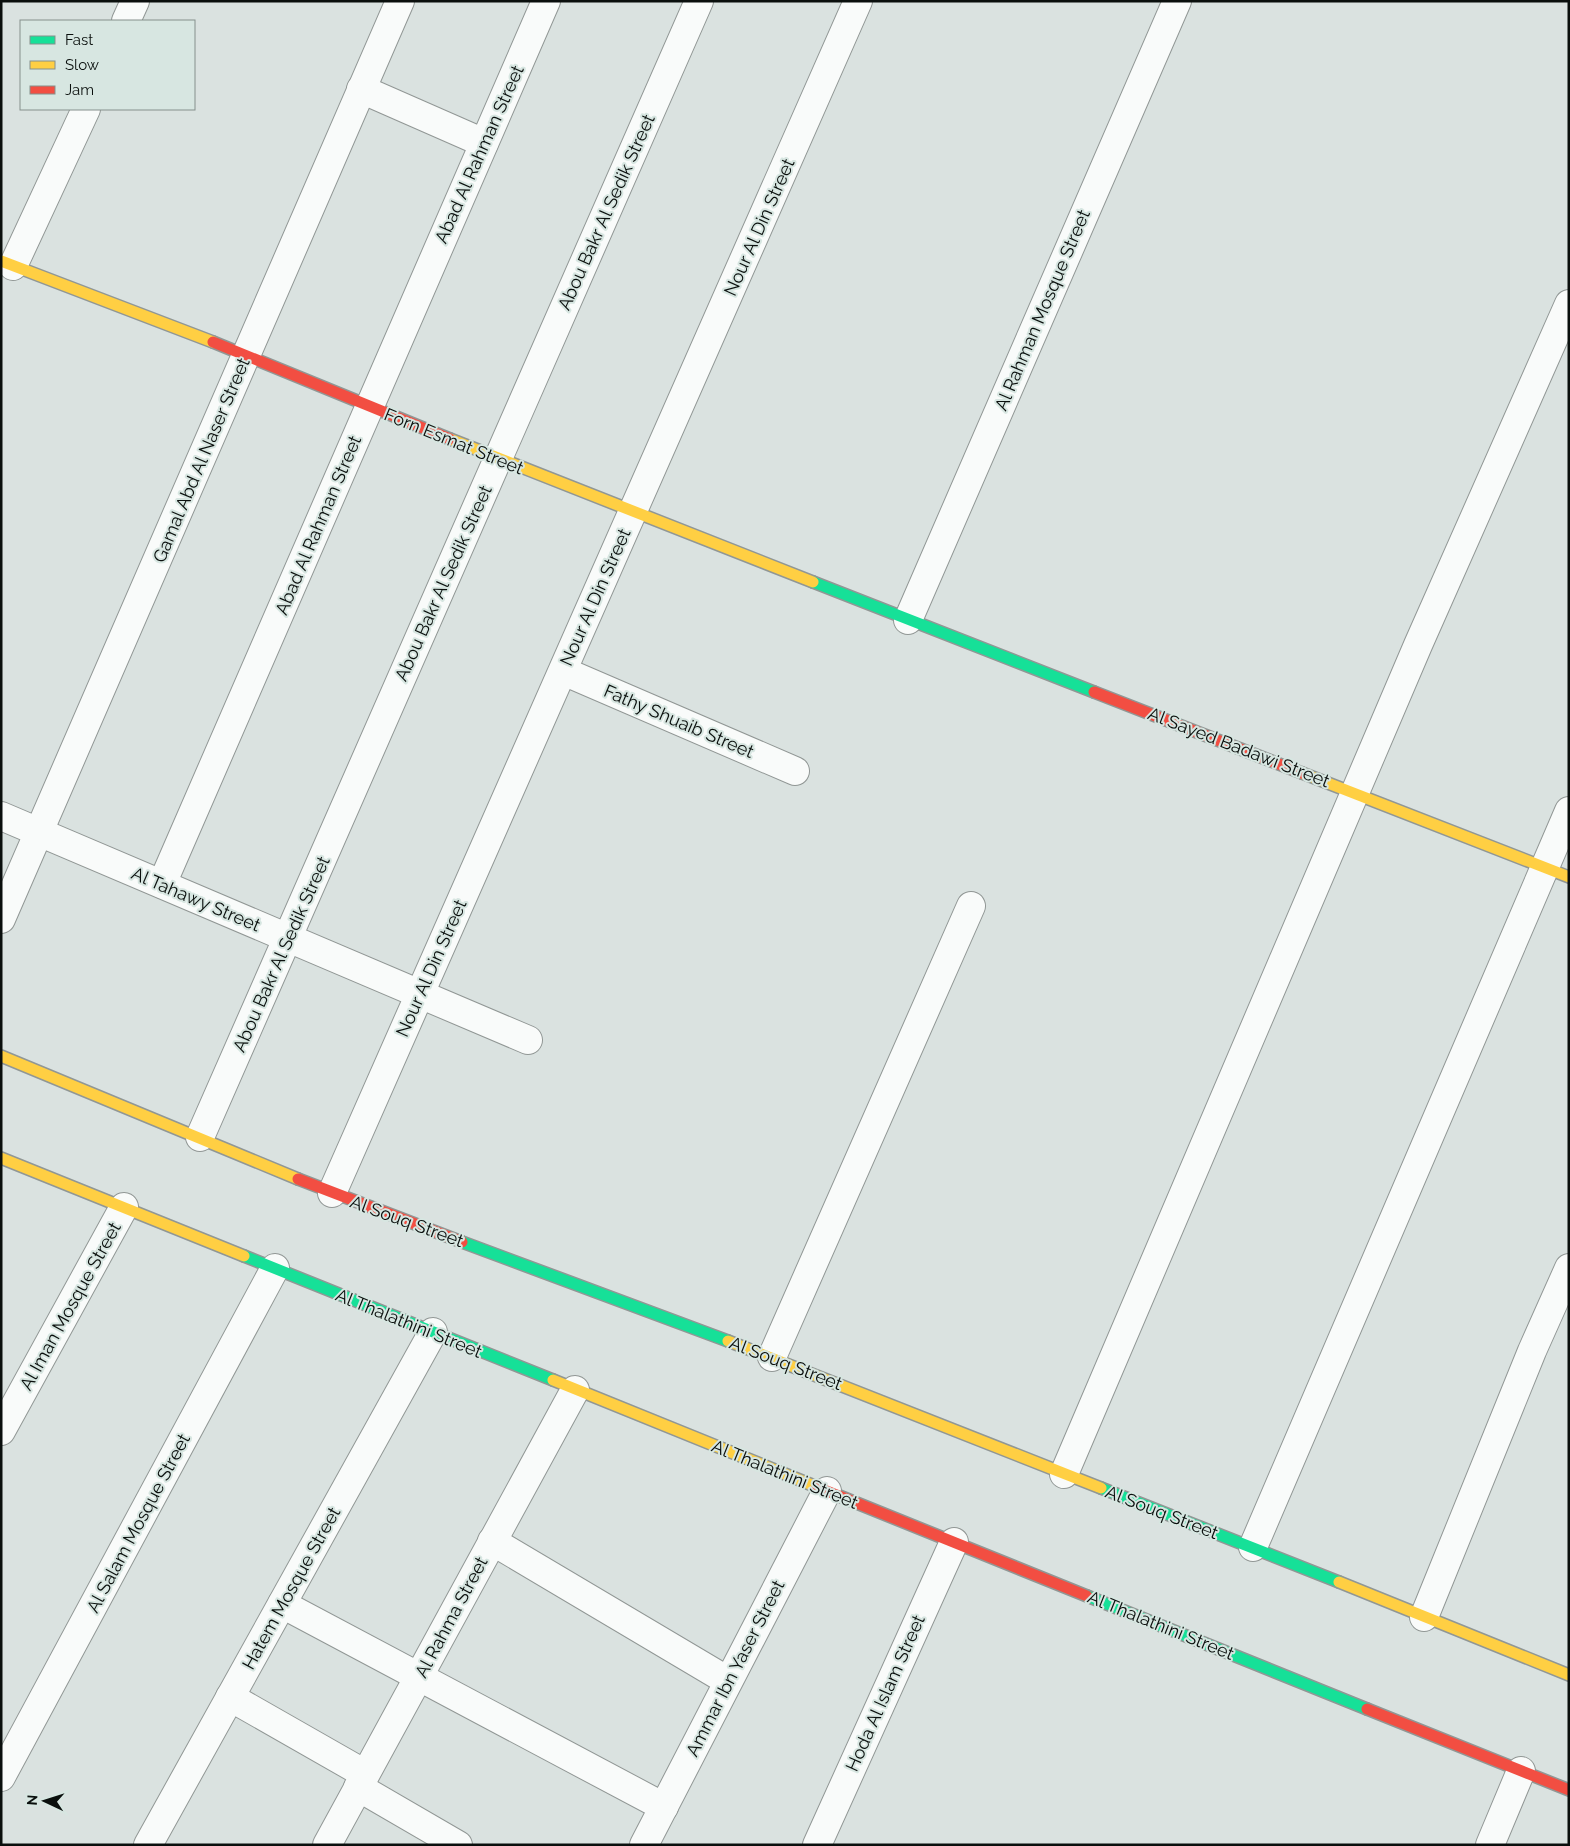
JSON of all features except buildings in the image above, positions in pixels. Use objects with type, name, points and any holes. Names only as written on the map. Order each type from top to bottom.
[{"type":"street","points":[[126,20],[135,1]]},
{"type":"street","name":"Gamal Abd Al Naser Street","points":[[1,918],[400,1]]},
{"type":"street","name":"Abad Al Rahman Street","points":[[162,884],[546,1]]},
{"type":"street","name":"Abou Bakr Al Sedik Street","points":[[200,1138],[699,1]]},
{"type":"street","name":"Nour Al Din Street","points":[[332,1193],[858,1]]},
{"type":"street","name":"Al Rahman Mosque Street","points":[[908,620],[1177,1]]},
{"type":"street","points":[[361,89],[484,143]]},
{"type":"street","points":[[7,263],[85,110]]},
{"type":"street","name":"Forn Esmat Street","points":[[7,263],[246,355],[369,407],[908,620]]},
{"type":"street","points":[[1064,1474],[1414,654],[1569,304]]},
{"type":"street","name":"Al Sayed Badawi Street","points":[[908,620],[1355,792],[1569,877]]},
{"type":"street","name":"Fathy Shuaib Street","points":[[563,671],[795,771]]},
{"type":"street","points":[[1253,1547],[1569,811]]},
{"type":"street","name":"Al Tahawy Street","points":[[1,816],[528,1040]]},
{"type":"street","points":[[772,1357],[971,906]]},
{"type":"street","name":"Al Souq Street","points":[[1,1056],[332,1193],[772,1357],[1064,1474],[1253,1547],[1569,1675]]},
{"type":"street","name":"Al Thalathini Street","points":[[2,1160],[124,1207],[1569,1790]]},
{"type":"street","name":"Al Iman Mosque Street","points":[[1,1431],[124,1207]]},
{"type":"street","name":"Al Salam Mosque Street","points":[[1,1777],[275,1268]]},
{"type":"street","points":[[1424,1617],[1532,1351],[1569,1268]]},
{"type":"street","name":"Hatem Mosque Street","points":[[148,1845],[433,1332]]},
{"type":"street","name":"Al Rahma Street","points":[[327,1845],[575,1390]]},
{"type":"street","name":"Ammar Ibn Yaser Street","points":[[644,1845],[827,1491]]},
{"type":"street","points":[[492,1541],[728,1681]]},
{"type":"street","name":"Hoda Al Islam Street","points":[[817,1845],[954,1542]]},
{"type":"street","points":[[282,1604],[664,1807]]},
{"type":"street","points":[[230,1697],[458,1845]]},
{"type":"street","points":[[1490,1845],[1521,1771]]},
{"type":"traffic: fast","points":[[813,582],[1094,692]]},
{"type":"traffic: fast","points":[[462,1242],[728,1341]]},
{"type":"traffic: fast","points":[[244,1256],[553,1380]]},
{"type":"traffic: fast","points":[[1101,1488],[1339,1582]]},
{"type":"traffic: fast","points":[[1087,1596],[1367,1709]]},
{"type":"traffic: slow","points":[[1,261],[213,342]]},
{"type":"traffic: slow","points":[[450,439],[813,582]]},
{"type":"traffic: slow","points":[[1302,773],[1569,877]]},
{"type":"traffic: slow","points":[[1,1056],[298,1179]]},
{"type":"traffic: slow","points":[[1,1158],[244,1256]]},
{"type":"traffic: slow","points":[[728,1341],[1101,1488]]},
{"type":"traffic: slow","points":[[553,1380],[817,1487]]},
{"type":"traffic: slow","points":[[1339,1582],[1569,1675]]},
{"type":"traffic: jam","points":[[213,342],[450,439]]},
{"type":"traffic: jam","points":[[1094,692],[1302,773]]},
{"type":"traffic: jam","points":[[298,1179],[462,1242]]},
{"type":"traffic: jam","points":[[817,1487],[1087,1596]]},
{"type":"traffic: jam","points":[[1367,1709],[1569,1790]]}]
